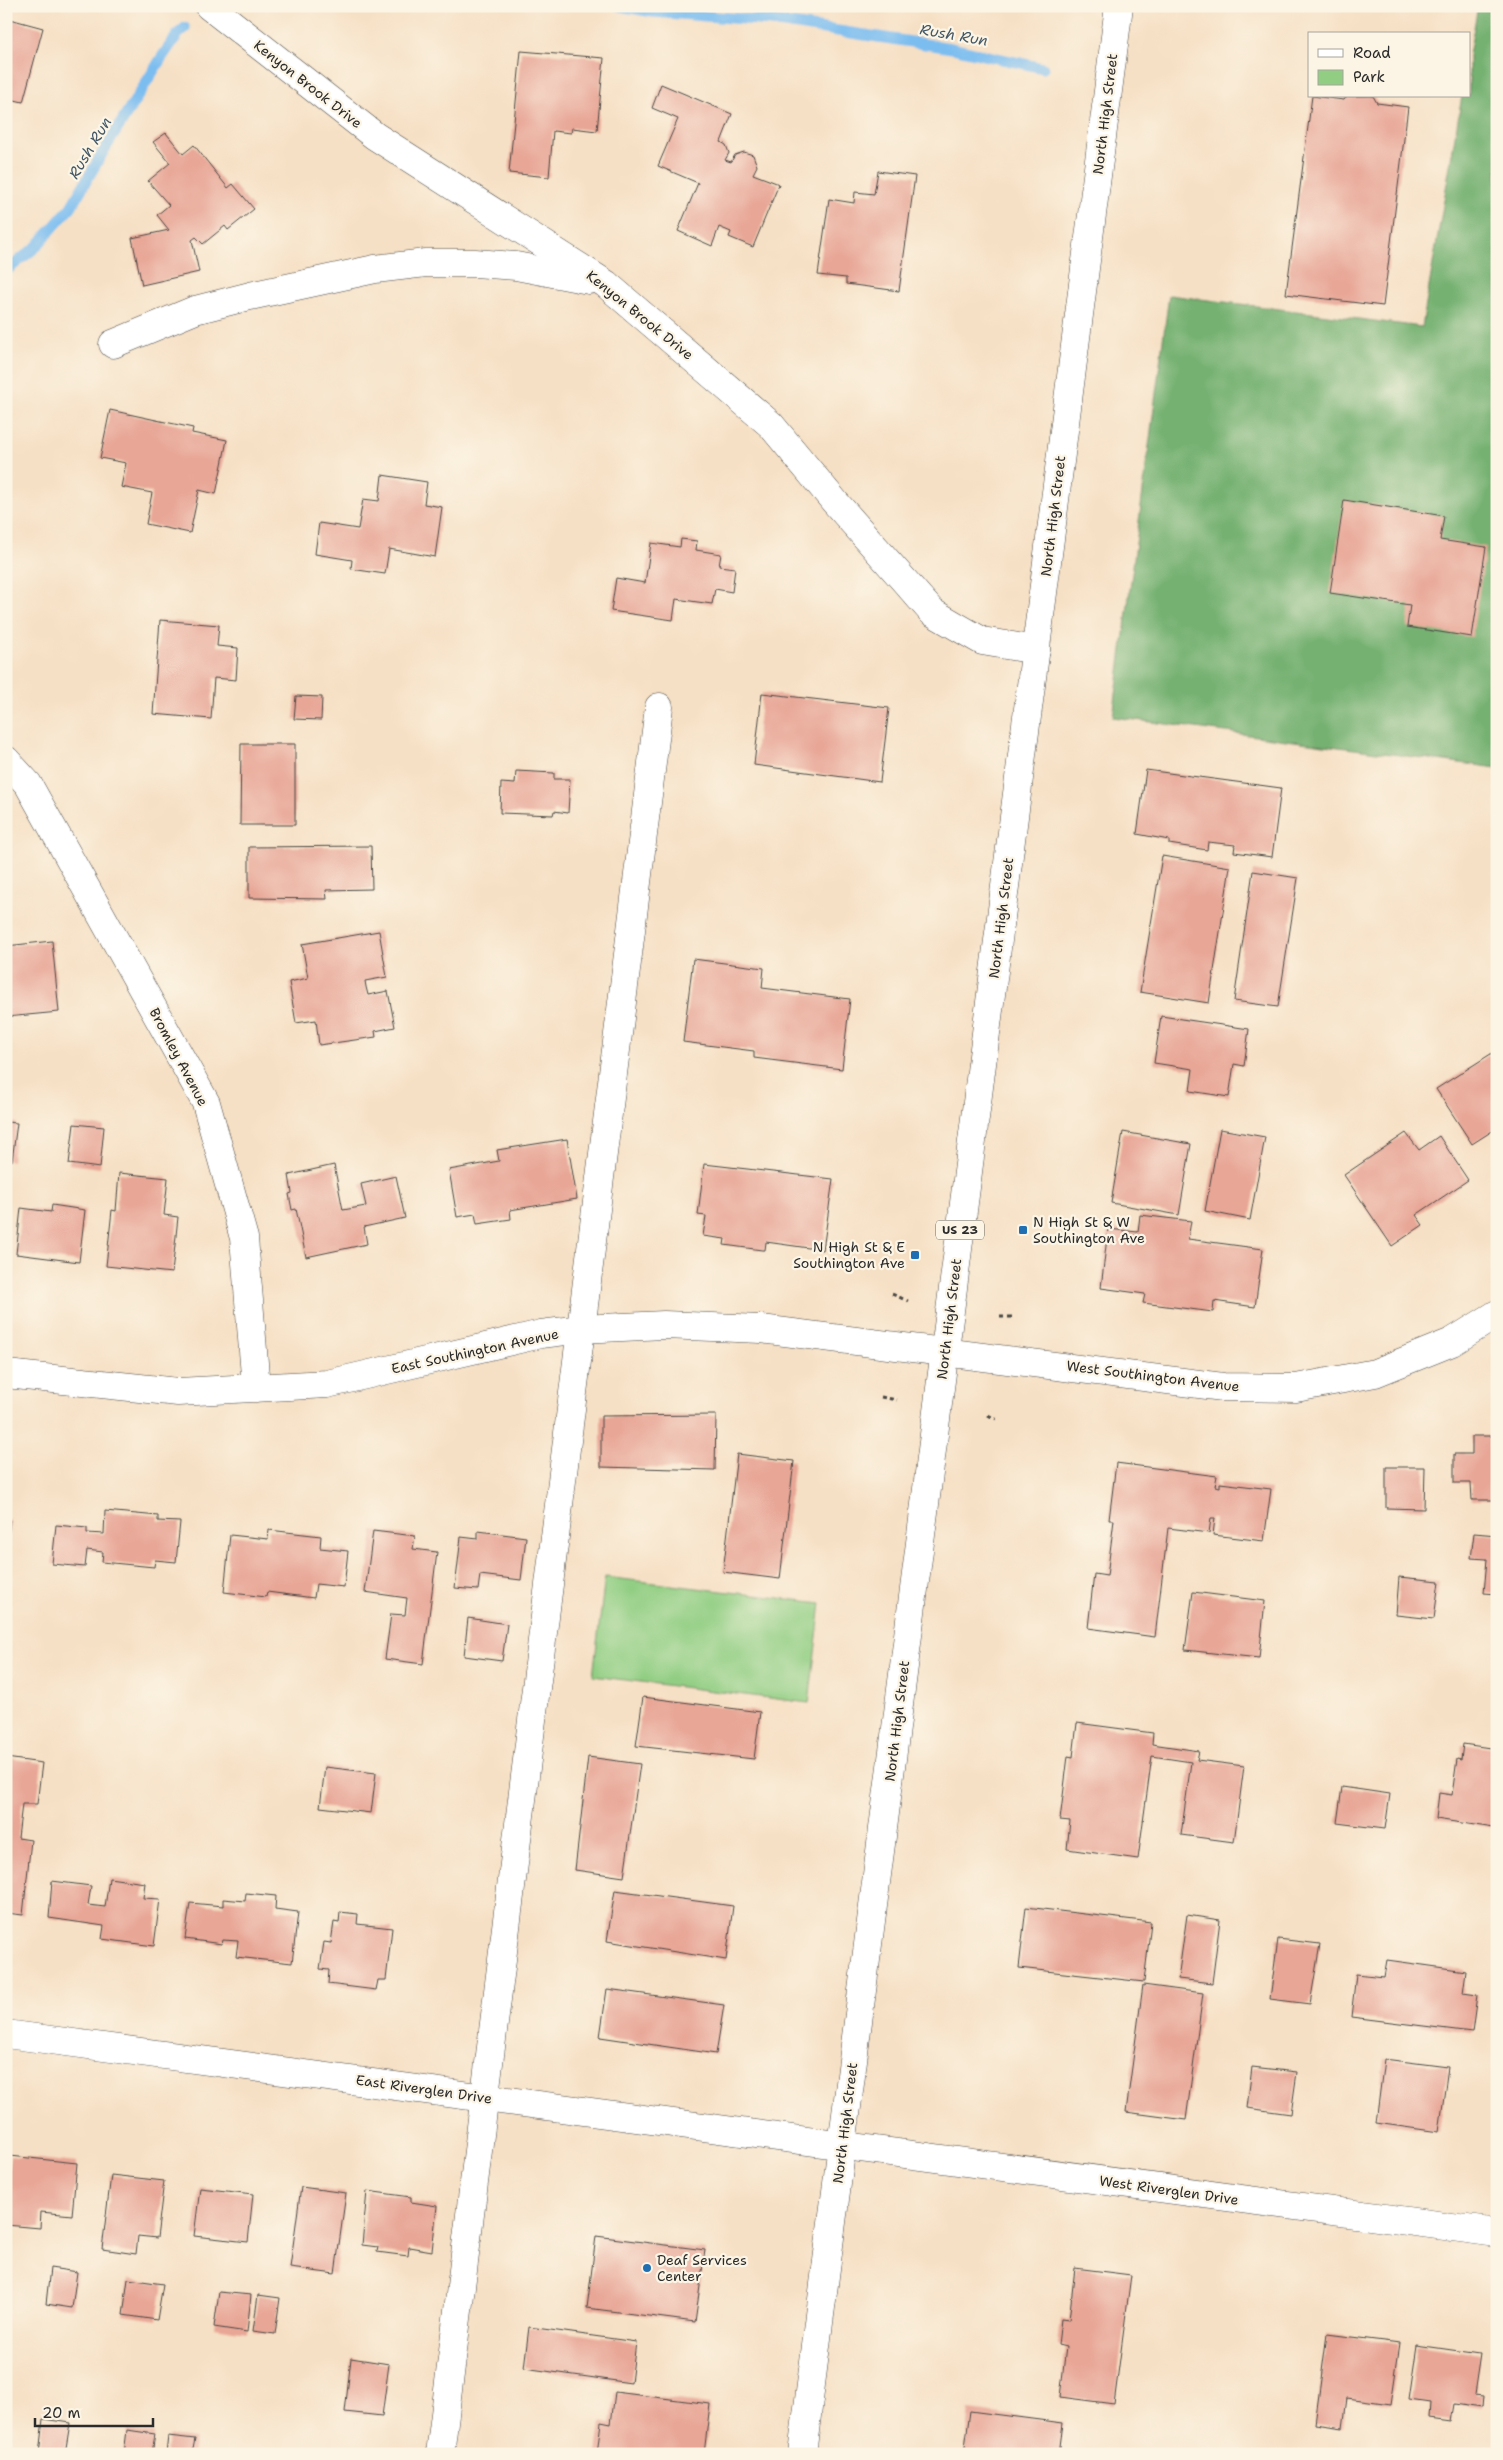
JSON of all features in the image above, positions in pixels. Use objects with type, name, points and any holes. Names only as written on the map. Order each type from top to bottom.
[{"type":"street","name":"Kenyon Brook Drive","points":[[209,6],[375,136],[606,284],[771,425],[834,502],[932,612],[982,641],[1036,650]]},
{"type":"street","name":"North High Street","points":[[802,2454],[1119,6]]},
{"type":"street","points":[[113,344],[196,310],[250,296],[375,269],[426,263],[475,263],[516,266],[606,284]]},
{"type":"street","points":[[440,2454],[659,707]]},
{"type":"street","name":"Bromley Avenue","points":[[6,760],[28,784],[206,1103],[244,1238],[256,1388]]},
{"type":"street","name":"West Southington Avenue","points":[[944,1351],[1222,1387],[1296,1388],[1375,1373],[1452,1342],[1497,1314]]},
{"type":"street","name":"East Southington Avenue","points":[[6,1374],[178,1392],[327,1384],[541,1334],[581,1329],[664,1325],[732,1327],[944,1351]]},
{"type":"street","name":"East Riverglen Drive","points":[[6,2034],[842,2146]]},
{"type":"street","name":"West Riverglen Drive","points":[[842,2146],[1497,2233]]},
{"type":"path","points":[[892,1294],[908,1301]]},
{"type":"path","points":[[1000,1317],[1014,1317]]},
{"type":"path","points":[[881,1398],[896,1400]]},
{"type":"path","points":[[988,1415],[996,1419]]},
{"type":"green space","points":[[1478,6],[1497,6],[1497,768],[1113,717],[1169,295],[1422,327],[1462,98],[1470,98],[1470,50]]},
{"type":"green space","points":[[605,1577],[821,1603],[809,1703],[593,1676]]},
{"type":"building","points":[[6,18],[43,28],[23,102],[6,98]]},
{"type":"building","points":[[521,51],[604,58],[597,131],[572,128],[571,133],[553,131],[549,177],[509,173]]},
{"type":"building","points":[[661,84],[732,114],[721,142],[726,145],[729,153],[725,160],[731,162],[735,155],[744,152],[753,155],[757,166],[753,174],[779,184],[753,247],[729,237],[731,232],[719,227],[712,246],[678,231],[698,183],[658,166],[678,119],[652,108]]},
{"type":"building","points":[[1312,98],[1344,100],[1346,98],[1374,98],[1377,103],[1408,107],[1383,306],[1286,294]]},
{"type":"building","points":[[166,133],[183,154],[194,145],[228,188],[233,184],[254,209],[228,230],[225,226],[203,244],[196,237],[192,240],[199,272],[142,285],[132,238],[169,230],[157,215],[169,205],[148,181],[170,163],[153,142]]},
{"type":"building","points":[[878,171],[915,176],[899,291],[846,284],[846,278],[818,275],[829,199],[854,203],[855,192],[874,194]]},
{"type":"building","points":[[110,410],[193,428],[192,433],[227,440],[216,494],[199,490],[190,533],[146,524],[152,493],[121,487],[126,463],[100,458]]},
{"type":"building","points":[[382,475],[427,482],[424,504],[442,507],[435,557],[389,549],[385,574],[351,569],[352,560],[315,554],[319,523],[358,529],[363,499],[379,501]]},
{"type":"building","points":[[1344,500],[1444,516],[1440,540],[1486,547],[1472,637],[1407,627],[1410,605],[1330,593]]},
{"type":"building","points":[[681,539],[697,541],[696,550],[721,554],[719,566],[735,568],[732,592],[715,589],[712,604],[676,599],[673,620],[611,611],[616,578],[645,583],[651,543],[680,547]]},
{"type":"building","points":[[160,620],[219,625],[217,646],[238,648],[236,680],[214,678],[211,719],[153,714]]},
{"type":"building","points":[[762,693],[889,708],[880,782],[754,765]]},
{"type":"building","points":[[296,696],[322,697],[321,720],[294,719]]},
{"type":"building","points":[[241,744],[295,744],[295,825],[240,825]]},
{"type":"building","points":[[1146,770],[1281,788],[1272,857],[1234,852],[1235,845],[1208,842],[1207,850],[1169,844],[1169,840],[1137,834]]},
{"type":"building","points":[[516,771],[554,773],[554,779],[570,779],[568,813],[554,811],[553,815],[500,813],[501,783],[515,784]]},
{"type":"building","points":[[371,846],[372,889],[326,890],[327,899],[249,898],[249,847]]},
{"type":"building","points":[[1162,856],[1230,867],[1209,1003],[1140,992]]},
{"type":"building","points":[[1253,871],[1298,878],[1278,1007],[1234,1001]]},
{"type":"building","points":[[379,931],[387,977],[365,981],[366,987],[368,995],[388,991],[395,1027],[375,1031],[376,1037],[319,1045],[316,1020],[296,1023],[289,982],[308,978],[302,944]]},
{"type":"building","points":[[52,941],[59,1012],[6,1017],[6,946]]},
{"type":"building","points":[[693,959],[764,968],[762,988],[850,999],[842,1069],[754,1058],[754,1051],[683,1042]]},
{"type":"building","points":[[1161,1016],[1249,1029],[1244,1066],[1234,1064],[1229,1097],[1190,1091],[1193,1069],[1154,1063]]},
{"type":"building","points":[[1497,1050],[1497,1128],[1472,1144],[1436,1089]]},
{"type":"building","points":[[6,1122],[17,1123],[12,1161],[6,1160]]},
{"type":"building","points":[[74,1124],[104,1127],[100,1168],[69,1164]]},
{"type":"building","points":[[1220,1129],[1265,1137],[1250,1220],[1205,1211]]},
{"type":"building","points":[[1123,1132],[1191,1144],[1179,1215],[1111,1203]]},
{"type":"building","points":[[1406,1133],[1419,1150],[1439,1136],[1468,1180],[1416,1215],[1423,1225],[1392,1246],[1344,1175]]},
{"type":"building","points":[[567,1139],[577,1199],[510,1210],[511,1219],[477,1224],[475,1214],[457,1217],[449,1170],[499,1161],[497,1150]]},
{"type":"building","points":[[704,1164],[833,1179],[823,1250],[766,1242],[765,1250],[762,1250],[724,1245],[725,1239],[703,1236],[706,1216],[698,1215]]},
{"type":"building","points":[[334,1165],[343,1210],[366,1206],[361,1184],[396,1176],[405,1218],[364,1227],[367,1244],[306,1257],[296,1209],[292,1210],[289,1194],[292,1193],[289,1175]]},
{"type":"building","points":[[119,1173],[168,1178],[164,1215],[178,1217],[172,1273],[106,1266],[112,1210],[116,1211]]},
{"type":"building","points":[[52,1205],[85,1210],[79,1262],[16,1254],[21,1208],[51,1212]]},
{"type":"building","points":[[1140,1215],[1191,1221],[1188,1239],[1263,1249],[1255,1307],[1214,1301],[1213,1312],[1143,1303],[1145,1294],[1101,1288],[1108,1229],[1138,1232]]},
{"type":"building","points":[[716,1415],[715,1470],[601,1467],[601,1416]]},
{"type":"building","points":[[1472,1436],[1497,1436],[1497,1500],[1472,1500],[1471,1483],[1454,1483],[1454,1454],[1472,1454]]},
{"type":"building","points":[[737,1454],[794,1461],[780,1579],[723,1572]]},
{"type":"building","points":[[1116,1463],[1217,1476],[1215,1486],[1220,1487],[1220,1483],[1271,1489],[1264,1541],[1213,1535],[1215,1518],[1211,1518],[1209,1533],[1168,1528],[1155,1637],[1088,1628],[1094,1574],[1107,1576],[1114,1520],[1109,1520]]},
{"type":"building","points":[[1386,1467],[1425,1467],[1424,1509],[1386,1508]]},
{"type":"building","points":[[105,1511],[158,1516],[158,1521],[180,1522],[176,1562],[155,1560],[154,1567],[102,1562],[103,1552],[87,1550],[85,1567],[52,1564],[56,1525],[87,1528],[87,1533],[104,1534]]},
{"type":"building","points":[[6,1519],[10,1519],[8,1538],[6,1538]]},
{"type":"building","points":[[269,1530],[321,1536],[320,1548],[348,1551],[344,1587],[316,1584],[314,1598],[267,1592],[266,1597],[224,1592],[230,1535],[268,1539]]},
{"type":"building","points":[[373,1531],[415,1536],[413,1549],[437,1552],[423,1664],[385,1659],[391,1614],[405,1615],[407,1598],[365,1592]]},
{"type":"building","points":[[478,1531],[526,1537],[521,1580],[480,1575],[478,1590],[455,1588],[461,1537],[478,1539]]},
{"type":"building","points":[[1474,1533],[1497,1535],[1497,1594],[1484,1593],[1487,1559],[1471,1558]]},
{"type":"building","points":[[1399,1577],[1439,1581],[1434,1619],[1396,1615]]},
{"type":"building","points":[[1193,1592],[1265,1601],[1259,1658],[1185,1650]]},
{"type":"building","points":[[468,1618],[507,1624],[502,1661],[464,1656]]},
{"type":"building","points":[[643,1697],[760,1712],[754,1759],[636,1746]]},
{"type":"building","points":[[1077,1723],[1153,1733],[1152,1744],[1199,1751],[1197,1760],[1244,1766],[1234,1842],[1181,1835],[1191,1762],[1152,1756],[1138,1859],[1067,1849],[1070,1821],[1060,1820],[1068,1756],[1073,1757]]},
{"type":"building","points":[[1463,1744],[1497,1749],[1497,1810],[1494,1828],[1436,1819],[1439,1793],[1452,1795],[1457,1759],[1461,1760]]},
{"type":"building","points":[[588,1757],[640,1764],[624,1877],[575,1870]]},
{"type":"building","points":[[6,1758],[42,1763],[37,1804],[22,1804],[18,1838],[31,1840],[23,1915],[6,1913]]},
{"type":"building","points":[[325,1767],[376,1773],[371,1813],[320,1807]]},
{"type":"building","points":[[1342,1787],[1390,1794],[1385,1829],[1337,1823]]},
{"type":"building","points":[[109,1878],[145,1883],[143,1898],[160,1899],[154,1946],[102,1939],[104,1926],[49,1918],[52,1881],[91,1886],[88,1905],[105,1907]]},
{"type":"building","points":[[615,1890],[733,1906],[726,1960],[607,1941]]},
{"type":"building","points":[[246,1893],[276,1896],[275,1909],[298,1912],[292,1963],[236,1957],[238,1941],[223,1940],[222,1944],[185,1939],[190,1903],[223,1906],[223,1899],[245,1901]]},
{"type":"building","points":[[1026,1907],[1151,1922],[1144,1982],[1019,1968]]},
{"type":"building","points":[[340,1912],[358,1914],[357,1924],[392,1928],[386,1980],[378,1980],[376,1990],[328,1984],[329,1970],[320,1969],[324,1942],[331,1943],[334,1922],[339,1923]]},
{"type":"building","points":[[1187,1915],[1220,1920],[1212,1983],[1178,1979]]},
{"type":"building","points":[[1278,1939],[1320,1944],[1310,2004],[1270,1999]]},
{"type":"building","points":[[1387,1960],[1466,1971],[1463,1993],[1477,1995],[1472,2032],[1351,2017],[1356,1974],[1384,1977]]},
{"type":"building","points":[[1143,1985],[1203,1993],[1186,2120],[1126,2112]]},
{"type":"building","points":[[607,1989],[724,2005],[716,2054],[600,2037]]},
{"type":"building","points":[[1384,2059],[1448,2067],[1439,2132],[1376,2123]]},
{"type":"building","points":[[1252,2067],[1297,2072],[1291,2114],[1247,2108]]},
{"type":"building","points":[[10,2156],[77,2163],[72,2215],[41,2212],[40,2228],[6,2225],[6,2184]]},
{"type":"building","points":[[111,2175],[164,2181],[157,2238],[138,2236],[136,2254],[102,2249]]},
{"type":"building","points":[[301,2187],[346,2193],[335,2274],[290,2268]]},
{"type":"building","points":[[200,2188],[253,2194],[248,2242],[194,2236]]},
{"type":"building","points":[[367,2191],[411,2197],[411,2202],[437,2206],[432,2251],[409,2247],[408,2256],[377,2252],[378,2247],[362,2245]]},
{"type":"building","name":"Deaf Services Center","points":[[596,2236],[705,2250],[695,2322],[587,2308]]},
{"type":"building","points":[[50,2268],[77,2272],[72,2308],[46,2304]]},
{"type":"building","points":[[1075,2268],[1131,2275],[1114,2404],[1060,2397],[1066,2347],[1058,2345],[1061,2319],[1069,2320]]},
{"type":"building","points":[[128,2279],[163,2284],[157,2320],[123,2315]]},
{"type":"building","points":[[219,2292],[251,2295],[247,2332],[214,2327]]},
{"type":"building","points":[[258,2295],[280,2298],[275,2334],[253,2331]]},
{"type":"building","points":[[529,2327],[636,2342],[631,2383],[524,2368]]},
{"type":"building","points":[[1327,2334],[1400,2343],[1391,2404],[1347,2398],[1343,2428],[1315,2424]]},
{"type":"building","points":[[1417,2345],[1480,2354],[1474,2394],[1483,2395],[1482,2407],[1454,2403],[1451,2421],[1429,2418],[1430,2403],[1409,2400]]},
{"type":"building","points":[[351,2358],[389,2364],[382,2416],[345,2412]]},
{"type":"building","points":[[615,2392],[710,2404],[704,2454],[597,2454],[601,2422],[611,2424]]},
{"type":"building","points":[[970,2411],[1063,2423],[1059,2454],[964,2454]]},
{"type":"building","points":[[43,2419],[70,2423],[65,2454],[39,2454]]},
{"type":"building","points":[[127,2430],[155,2434],[152,2454],[124,2454]]},
{"type":"building","points":[[168,2436],[195,2439],[192,2454],[166,2454]]},
{"type":"waterway","name":"Rush Run","points":[[620,6],[653,12],[771,21],[952,48],[1043,68]]},
{"type":"waterway","name":"Rush Run","points":[[6,271],[36,247],[71,207],[162,57],[178,34],[185,28]]},
{"type":"place","name":"N High St & W Southington Ave","points":[[1023,1230]]},
{"type":"place","name":"N High St & E Southington Ave","points":[[915,1255]]},
{"type":"place","name":"Deaf Services Center","points":[[647,2268]]}]
